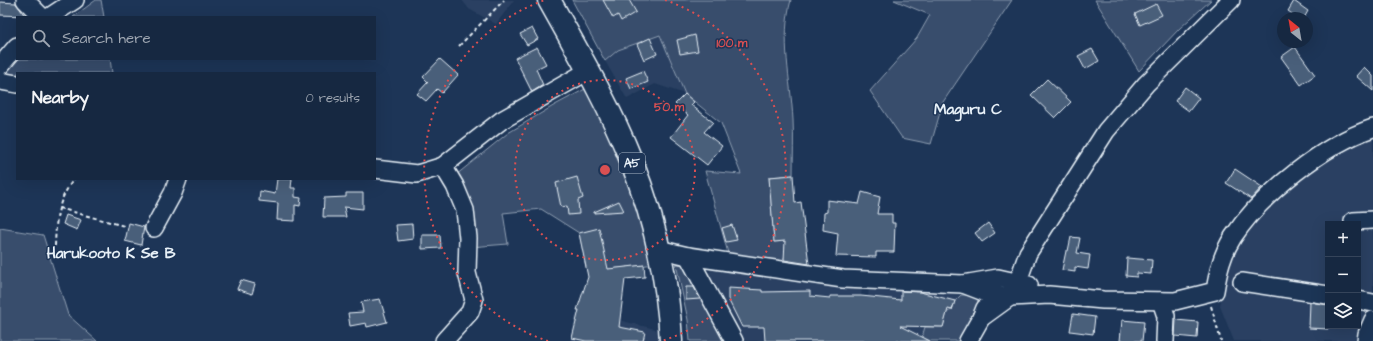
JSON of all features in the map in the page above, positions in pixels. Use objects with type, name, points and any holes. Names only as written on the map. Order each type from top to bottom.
[{"type":"highway","name":"A5","points":[[549,0],[588,71],[631,160],[651,218],[658,249],[671,341]]},
{"type":"street","points":[[25,0],[41,16]]},
{"type":"street","points":[[51,16],[75,0]]},
{"type":"street","points":[[981,318],[1010,297],[1018,281],[1028,253],[1106,131],[1146,84],[1231,0]]},
{"type":"street","points":[[0,66],[16,47]]},
{"type":"street","points":[[376,169],[417,174],[443,166],[502,120],[588,71]]},
{"type":"street","points":[[0,81],[16,84]]},
{"type":"street","points":[[963,284],[989,294],[1010,297],[1049,294],[1103,300],[1175,301],[1215,292],[1218,269],[1233,237],[1261,203],[1301,169],[1354,134],[1373,128]]},
{"type":"street","points":[[443,166],[455,186],[465,210],[468,238],[467,273],[474,300],[470,312],[444,341]]},
{"type":"street","points":[[154,228],[173,193],[178,180]]},
{"type":"street","points":[[1353,221],[1373,220]]},
{"type":"street","points":[[658,249],[688,256],[817,276],[867,281],[963,284],[998,278],[1018,281],[1049,294]]},
{"type":"street","points":[[968,341],[981,318],[989,294],[998,278],[1028,253]]},
{"type":"street","points":[[688,256],[734,341]]},
{"type":"street","points":[[1242,282],[1325,295]]},
{"type":"street","points":[[1162,301],[1166,316],[1165,341]]},
{"type":"street","points":[[1361,301],[1373,303]]},
{"type":"street","points":[[1366,341],[1366,334],[1373,320]]},
{"type":"path","points":[[459,46],[504,0]]},
{"type":"path","points":[[55,246],[56,218],[63,193],[73,180]]},
{"type":"path","points":[[59,208],[124,226]]},
{"type":"path","points":[[1207,293],[1221,341]]},
{"type":"shaded area","points":[[96,0],[101,0],[104,16],[74,16]]},
{"type":"shaded area","points":[[462,0],[514,0],[496,24],[469,9]]},
{"type":"shaded area","points":[[572,0],[791,0],[786,30],[786,45],[793,120],[793,175],[769,177],[774,242],[800,240],[801,256],[784,257],[784,265],[728,253],[705,171],[741,174],[721,123],[685,94],[660,35],[618,50],[605,61]]},
{"type":"shaded area","points":[[894,0],[1012,0],[943,102],[931,144],[902,138],[870,91],[917,38],[930,15]]},
{"type":"shaded area","points":[[1095,0],[1211,0],[1180,28],[1139,71]]},
{"type":"shaded area","points":[[660,35],[685,94],[655,84],[627,99],[605,61],[618,50]]},
{"type":"shaded area","points":[[18,60],[110,60],[112,72],[16,72],[16,79],[2,72]]},
{"type":"shaded area","points":[[587,88],[619,143],[656,264],[609,269],[588,275],[579,233],[541,209],[503,213],[508,244],[470,247],[456,175],[508,133]]},
{"type":"shaded area","points":[[1373,133],[1373,341],[1234,341],[1220,306],[1231,253],[1264,207],[1306,172]]},
{"type":"shaded area","points":[[0,228],[43,235],[68,315],[97,341],[0,341]]},
{"type":"shaded area","points":[[676,264],[685,265],[725,341],[690,341],[688,320]]},
{"type":"shaded area","points":[[713,268],[811,284],[862,287],[861,297],[820,297],[819,312],[814,313],[809,291],[797,341],[741,341],[706,275]]},
{"type":"shaded area","points":[[869,288],[961,295],[955,301],[952,310],[947,309],[943,327],[930,341],[897,341],[901,299],[868,297]]},
{"type":"shaded area","points":[[961,295],[974,295],[979,306],[979,312],[975,324],[965,341],[930,341],[922,337],[925,327],[943,327],[947,312],[952,310],[955,301]]},
{"type":"shaded area","points":[[577,310],[655,329],[660,333],[660,341],[570,341]]},
{"type":"building","points":[[603,0],[629,0],[636,12],[621,21],[618,15],[613,18]]},
{"type":"building","points":[[1294,1],[1308,11],[1289,12],[1288,11]]},
{"type":"building","points":[[0,2],[16,3],[25,16],[0,15]]},
{"type":"building","points":[[1156,4],[1162,15],[1140,25],[1135,14]]},
{"type":"building","points":[[532,28],[538,39],[527,45],[520,34]]},
{"type":"building","points":[[695,35],[698,51],[680,54],[677,40]]},
{"type":"building","points":[[650,38],[657,54],[644,60],[637,44]]},
{"type":"building","points":[[537,47],[546,64],[536,69],[543,85],[532,92],[515,58]]},
{"type":"building","points":[[1296,48],[1315,75],[1301,85],[1281,57]]},
{"type":"building","points":[[1092,49],[1099,61],[1085,69],[1078,56]]},
{"type":"building","points":[[440,59],[458,75],[442,93],[437,89],[426,101],[417,94],[428,82],[423,77]]},
{"type":"building","points":[[1364,67],[1373,76],[1373,91],[1356,76]]},
{"type":"building","points":[[643,71],[648,82],[631,89],[626,78]]},
{"type":"building","points":[[1047,79],[1071,102],[1055,118],[1031,95]]},
{"type":"building","points":[[1185,87],[1199,98],[1189,111],[1175,101]]},
{"type":"building","points":[[685,94],[694,102],[691,105],[713,122],[704,132],[722,146],[707,165],[671,137],[688,115],[675,104]]},
{"type":"building","points":[[1235,169],[1262,187],[1251,199],[1226,183]]},
{"type":"building","points":[[793,175],[795,203],[801,202],[809,264],[784,260],[785,241],[774,242],[769,177]]},
{"type":"building","points":[[577,177],[583,198],[578,200],[579,214],[568,215],[567,206],[561,207],[556,183]]},
{"type":"building","points":[[277,180],[292,180],[291,188],[295,188],[295,197],[301,198],[300,206],[295,205],[295,221],[277,220],[278,203],[259,201],[260,191],[275,194]]},
{"type":"building","points":[[862,192],[880,197],[877,214],[892,214],[892,223],[895,223],[894,252],[876,252],[876,257],[836,256],[838,233],[823,230],[824,213],[827,212],[827,200],[859,204]]},
{"type":"building","points":[[346,193],[363,193],[363,209],[344,207],[346,217],[323,217],[324,198],[346,197]]},
{"type":"building","points":[[619,201],[624,211],[594,213],[594,212]]},
{"type":"building","points":[[66,215],[81,220],[77,230],[63,224]]},
{"type":"building","points":[[129,223],[144,227],[141,245],[125,241]]},
{"type":"building","points":[[988,223],[995,233],[982,242],[975,233]]},
{"type":"building","points":[[412,224],[413,239],[398,241],[396,225]]},
{"type":"building","points":[[732,225],[737,240],[726,242],[722,228]]},
{"type":"building","points":[[599,228],[608,269],[644,265],[645,277],[625,279],[619,327],[645,332],[643,341],[586,341],[572,338],[579,310],[577,310],[588,277],[579,233]]},
{"type":"building","points":[[422,235],[440,235],[441,248],[422,249]]},
{"type":"building","points":[[1071,237],[1080,238],[1077,253],[1090,255],[1088,269],[1075,267],[1075,272],[1062,270]]},
{"type":"building","points":[[1127,258],[1152,260],[1151,274],[1137,273],[1137,277],[1126,276]]},
{"type":"building","points":[[241,280],[255,284],[252,294],[237,289]]},
{"type":"building","points":[[686,287],[694,287],[700,299],[686,300]]},
{"type":"building","points":[[728,288],[762,290],[762,292],[810,291],[810,296],[830,298],[830,296],[861,296],[901,300],[901,291],[920,292],[955,301],[952,310],[948,309],[943,327],[900,326],[930,341],[765,341],[764,327],[742,327],[728,299]]},
{"type":"building","points":[[380,299],[387,322],[367,327],[366,323],[350,326],[348,313],[363,312],[361,302]]},
{"type":"building","points":[[1310,302],[1325,304],[1325,329],[1309,328]]},
{"type":"building","points":[[1073,314],[1095,317],[1093,334],[1070,331]]},
{"type":"building","points":[[1122,320],[1144,322],[1142,341],[1120,341]]},
{"type":"building","points":[[1176,320],[1198,322],[1197,338],[1175,336]]},
{"type":"district","name":"Maguru C","points":[[968,109]]},
{"type":"district","name":"Harukooto K Se B","points":[[111,253]]}]
